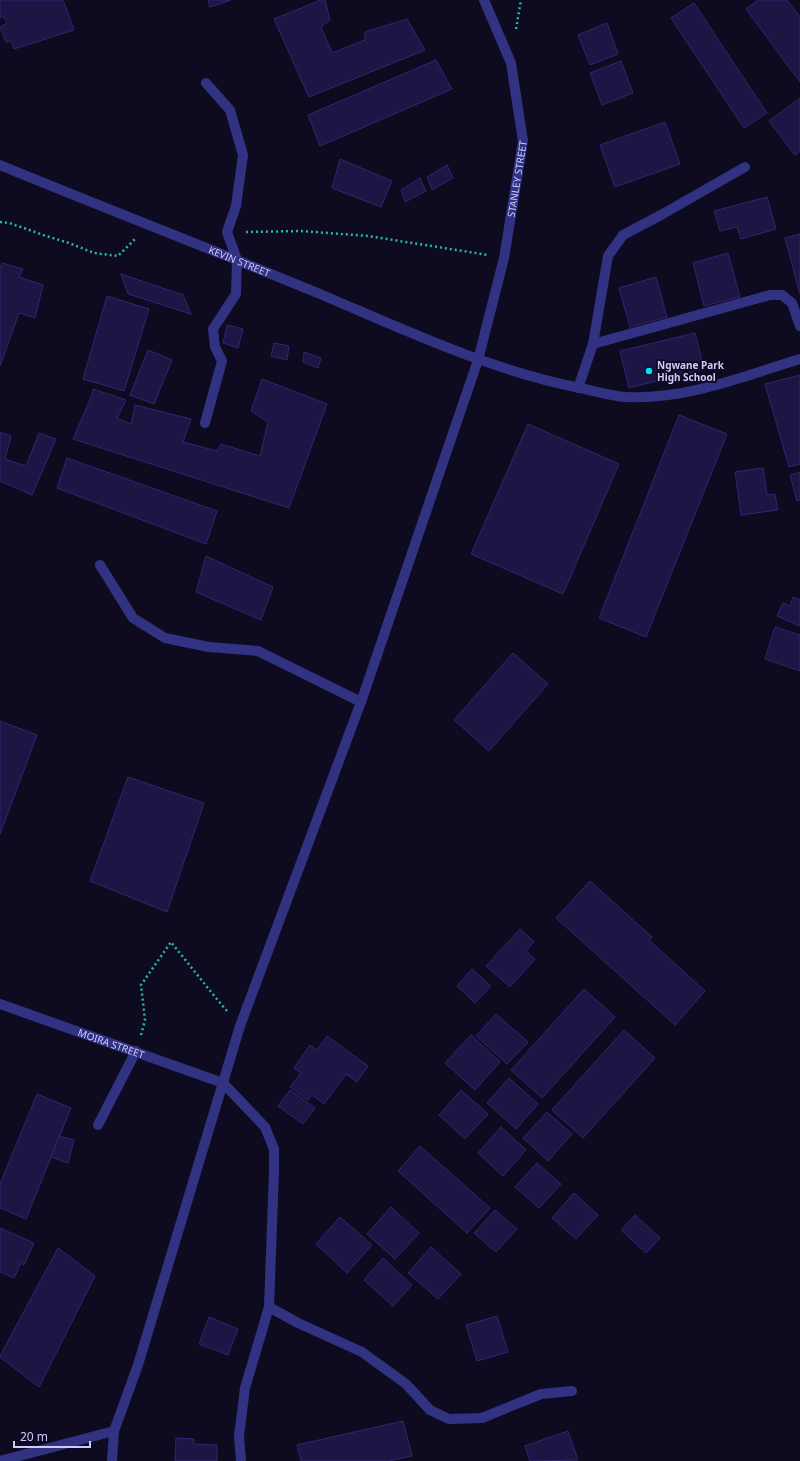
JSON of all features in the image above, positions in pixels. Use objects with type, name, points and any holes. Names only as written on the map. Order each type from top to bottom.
[{"type":"street","name":"STANLEY STREET","points":[[112,1461],[114,1431],[138,1365],[240,1026],[361,702],[478,360],[504,258],[523,141],[511,63],[484,0]]},
{"type":"street","points":[[205,423],[222,361],[215,346],[213,329],[236,294],[238,260],[227,232],[236,206],[243,155],[230,110],[206,83]]},
{"type":"street","name":"KEVIN STREET","points":[[0,166],[238,260],[478,360],[546,381],[625,397],[671,395],[714,385],[800,359]]},
{"type":"street","points":[[578,388],[593,344],[608,256],[623,235],[745,167]]},
{"type":"street","points":[[593,344],[770,295],[782,295],[792,303],[800,326]]},
{"type":"street","points":[[100,565],[133,618],[165,638],[209,647],[258,651],[361,702]]},
{"type":"street","name":"MOIRA STREET","points":[[0,1004],[223,1083]]},
{"type":"street","points":[[98,1125],[136,1051]]},
{"type":"street","points":[[223,1083],[265,1127],[274,1149],[269,1307],[245,1388],[239,1436],[241,1461]]},
{"type":"street","points":[[269,1307],[298,1323],[362,1352],[406,1384],[430,1410],[449,1419],[482,1418],[541,1394],[572,1391]]},
{"type":"street","points":[[0,1461],[114,1431]]},
{"type":"path","points":[[0,222],[9,223],[94,253],[118,256],[148,225]]},
{"type":"path","points":[[227,232],[301,231],[368,236],[504,258]]},
{"type":"path","points":[[136,1051],[145,1020],[141,985],[171,942],[210,992],[240,1026]]},
{"type":"building","points":[[0,0],[63,0],[74,30],[14,49],[11,41],[6,42],[0,27],[7,23],[3,16],[0,18]]},
{"type":"building","points":[[208,0],[231,0],[210,7]]},
{"type":"building","points":[[321,0],[325,0],[330,20],[321,27],[332,53],[365,40],[365,32],[407,19],[425,50],[309,97],[274,19]]},
{"type":"building","points":[[758,0],[787,0],[800,17],[800,82],[746,9]]},
{"type":"building","points":[[694,3],[767,113],[744,128],[671,18]]},
{"type":"building","points":[[607,23],[618,54],[590,65],[578,35]]},
{"type":"building","points":[[436,60],[452,89],[320,146],[308,115]]},
{"type":"building","points":[[621,61],[633,93],[602,105],[590,73]]},
{"type":"building","points":[[800,98],[800,151],[795,155],[769,121]]},
{"type":"building","points":[[665,122],[680,164],[615,187],[600,145]]},
{"type":"building","points":[[340,159],[392,181],[381,207],[332,188]]},
{"type":"building","points":[[447,165],[453,178],[432,190],[427,177]]},
{"type":"building","points":[[420,178],[426,191],[405,202],[401,190]]},
{"type":"building","points":[[767,197],[776,229],[741,239],[737,227],[720,231],[714,211]]},
{"type":"building","points":[[800,234],[800,294],[785,238]]},
{"type":"building","points":[[728,253],[740,297],[704,306],[693,263]]},
{"type":"building","points":[[2,263],[23,269],[19,277],[43,285],[35,318],[19,313],[0,366],[0,268]]},
{"type":"building","points":[[121,274],[183,295],[191,314],[128,294]]},
{"type":"building","points":[[656,277],[667,317],[630,327],[619,288]]},
{"type":"building","points":[[107,296],[149,309],[124,391],[83,379]]},
{"type":"building","points":[[227,325],[243,329],[238,348],[223,343]]},
{"type":"building","points":[[695,333],[704,369],[629,388],[620,351]]},
{"type":"building","points":[[274,343],[289,346],[287,360],[271,356]]},
{"type":"building","points":[[148,350],[172,360],[154,404],[130,395]]},
{"type":"building","points":[[304,352],[321,358],[318,368],[303,362]]},
{"type":"building","points":[[800,375],[800,464],[789,467],[765,384]]},
{"type":"building","points":[[262,379],[327,404],[289,508],[73,439],[92,395],[93,389],[126,400],[117,418],[131,424],[135,405],[191,419],[183,442],[217,451],[221,444],[260,456],[268,422],[251,411]]},
{"type":"building","points":[[679,415],[727,434],[646,637],[599,618]]},
{"type":"building","points":[[528,424],[619,464],[563,594],[471,554]]},
{"type":"building","points":[[0,432],[11,436],[5,459],[26,466],[39,433],[56,439],[32,495],[0,481]]},
{"type":"building","points":[[67,458],[217,511],[206,544],[57,488]]},
{"type":"building","points":[[763,468],[767,495],[775,494],[778,510],[741,515],[735,472]]},
{"type":"building","points":[[800,472],[800,500],[797,501],[790,475]]},
{"type":"building","points":[[206,556],[273,587],[261,620],[196,592]]},
{"type":"building","points":[[793,597],[800,600],[800,626],[777,616],[783,603],[790,606]]},
{"type":"building","points":[[775,627],[800,635],[800,671],[765,659]]},
{"type":"building","points":[[513,653],[548,684],[489,751],[454,720]]},
{"type":"building","points":[[0,721],[37,735],[0,834]]},
{"type":"building","points":[[128,777],[204,803],[167,912],[90,881]]},
{"type":"building","points":[[590,881],[652,937],[649,940],[705,991],[675,1025],[556,918]]},
{"type":"building","points":[[520,929],[534,942],[526,951],[535,959],[510,987],[486,966]]},
{"type":"building","points":[[472,969],[491,986],[475,1003],[457,986]]},
{"type":"building","points":[[584,989],[615,1017],[542,1098],[511,1070]]},
{"type":"building","points":[[496,1014],[528,1042],[507,1064],[476,1036]]},
{"type":"building","points":[[624,1030],[655,1058],[583,1138],[552,1110]]},
{"type":"building","points":[[471,1035],[500,1062],[475,1090],[445,1063]]},
{"type":"building","points":[[327,1036],[368,1066],[357,1082],[346,1074],[324,1104],[312,1095],[308,1100],[290,1087],[301,1073],[294,1068],[310,1045],[317,1050]]},
{"type":"building","points":[[509,1078],[538,1104],[516,1129],[487,1103]]},
{"type":"building","points":[[290,1090],[315,1108],[303,1124],[278,1106]]},
{"type":"building","points":[[461,1090],[488,1114],[465,1139],[439,1115]]},
{"type":"building","points":[[37,1094],[71,1108],[26,1219],[0,1208],[0,1184]]},
{"type":"building","points":[[547,1112],[572,1134],[548,1161],[523,1138]]},
{"type":"building","points":[[501,1127],[526,1150],[503,1176],[478,1153]]},
{"type":"building","points":[[59,1136],[74,1140],[68,1163],[51,1157]]},
{"type":"building","points":[[420,1146],[490,1208],[467,1233],[398,1171]]},
{"type":"building","points":[[537,1163],[561,1184],[539,1208],[515,1187]]},
{"type":"building","points":[[574,1193],[598,1215],[576,1239],[552,1218]]},
{"type":"building","points":[[391,1207],[419,1233],[395,1259],[367,1234]]},
{"type":"building","points":[[495,1210],[517,1229],[496,1252],[474,1233]]},
{"type":"building","points":[[635,1215],[660,1238],[646,1253],[621,1230]]},
{"type":"building","points":[[340,1217],[372,1245],[347,1273],[316,1244]]},
{"type":"building","points":[[0,1228],[34,1243],[24,1265],[21,1263],[14,1278],[0,1272]]},
{"type":"building","points":[[431,1247],[461,1274],[438,1299],[408,1273]]},
{"type":"building","points":[[58,1248],[95,1276],[39,1387],[0,1356]]},
{"type":"building","points":[[383,1258],[412,1285],[393,1306],[364,1280]]},
{"type":"building","points":[[497,1316],[508,1352],[477,1361],[466,1325]]},
{"type":"building","points":[[209,1317],[238,1329],[228,1355],[199,1344]]},
{"type":"building","points":[[403,1421],[412,1456],[389,1461],[301,1461],[297,1445]]},
{"type":"building","points":[[568,1431],[578,1460],[530,1461],[525,1446]]},
{"type":"building","points":[[176,1438],[194,1439],[194,1444],[217,1445],[217,1461],[175,1461]]},
{"type":"place","name":"Ngwane Park High School","points":[[649,371]]}]
